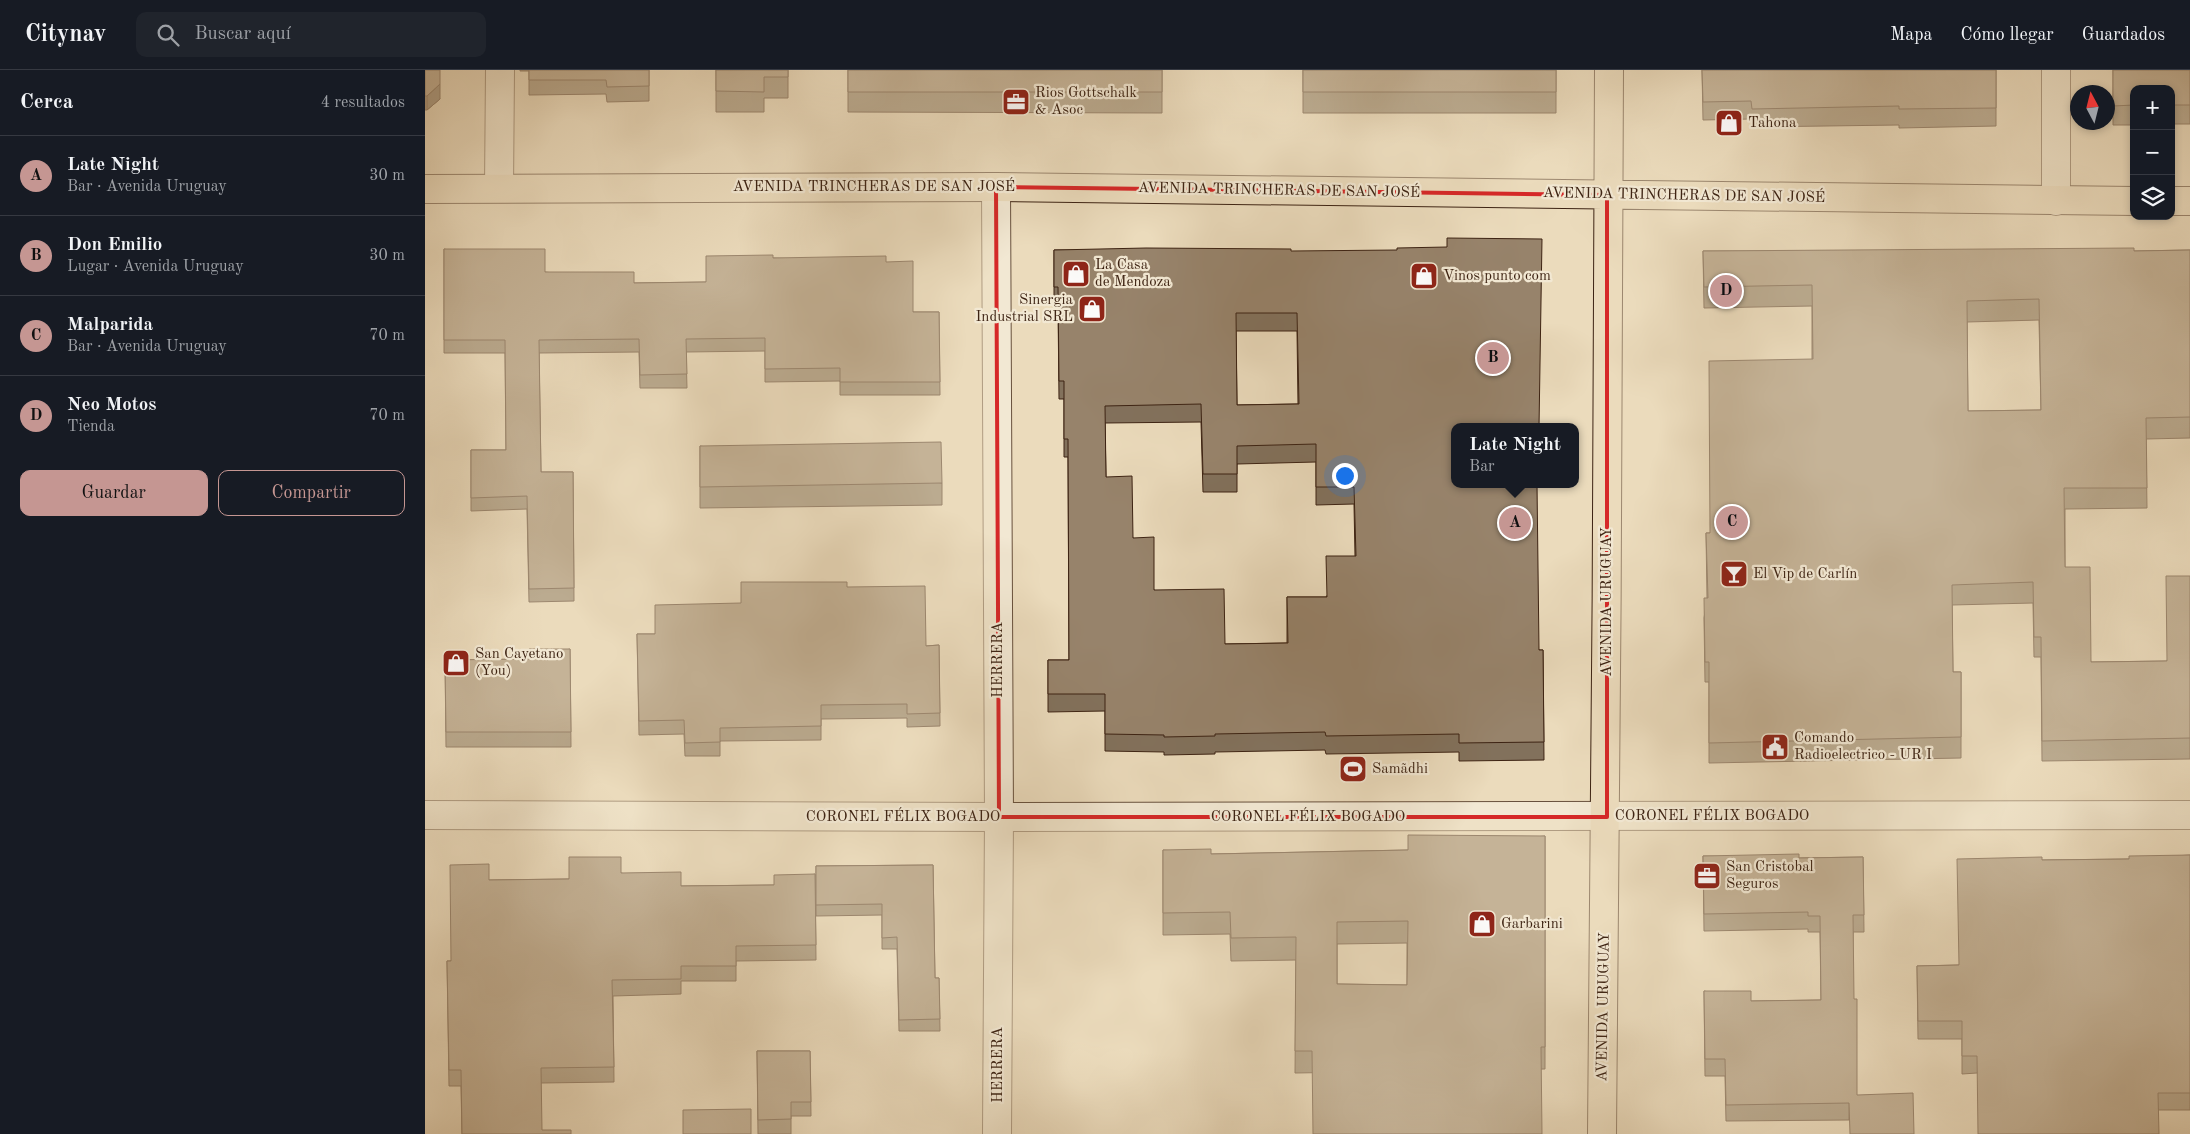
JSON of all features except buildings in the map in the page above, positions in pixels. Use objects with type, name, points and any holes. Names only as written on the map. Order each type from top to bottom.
[{"type":"main road","name":"AVENIDA URUGUAY","points":[[1602,1134],[1607,817],[1607,195],[1609,70]]},
{"type":"main road","name":"AVENIDA TRINCHERAS DE SAN JOSÉ","points":[[425,188],[996,187],[2130,201]]},
{"type":"main road","points":[[2175,201],[2190,201]]},
{"type":"street","points":[[499,188],[500,70]]},
{"type":"street","points":[[2056,70],[2056,201]]},
{"type":"street","name":"HERRERA","points":[[996,187],[999,817],[997,1134]]},
{"type":"street","name":"CORONEL FÉLIX BOGADO","points":[[425,815],[999,817],[2190,815]]},
{"type":"highlighted area","points":[[996,187],[1607,195],[1607,817],[999,817]]},
{"type":"place","name":"Rios Gottschalk & Asoc","points":[[1016,102]]},
{"type":"place","name":"Tahona","points":[[1729,123]]},
{"type":"place","name":"La Casa de Mendoza","points":[[1076,274]]},
{"type":"place","name":"Vinos punto com","points":[[1424,276]]},
{"type":"place","name":"Neo Motos","points":[[1726,291]]},
{"type":"place","name":"Sinergia Industrial SRL","points":[[1092,309]]},
{"type":"place","name":"Don Emilio","points":[[1493,358]]},
{"type":"place","name":"Malparida","points":[[1732,522]]},
{"type":"place","name":"Late Night","points":[[1515,523]]},
{"type":"place","name":"El Vip de Carlín","points":[[1734,574]]},
{"type":"place","name":"San Cayetano (You)","points":[[456,663]]},
{"type":"place","name":"Comando Radioelectrico - UR I","points":[[1775,747]]},
{"type":"place","name":"Samãdhi","points":[[1353,769]]},
{"type":"place","name":"San Cristobal Seguros","points":[[1707,876]]},
{"type":"place","name":"Garbarini","points":[[1482,924]]}]
